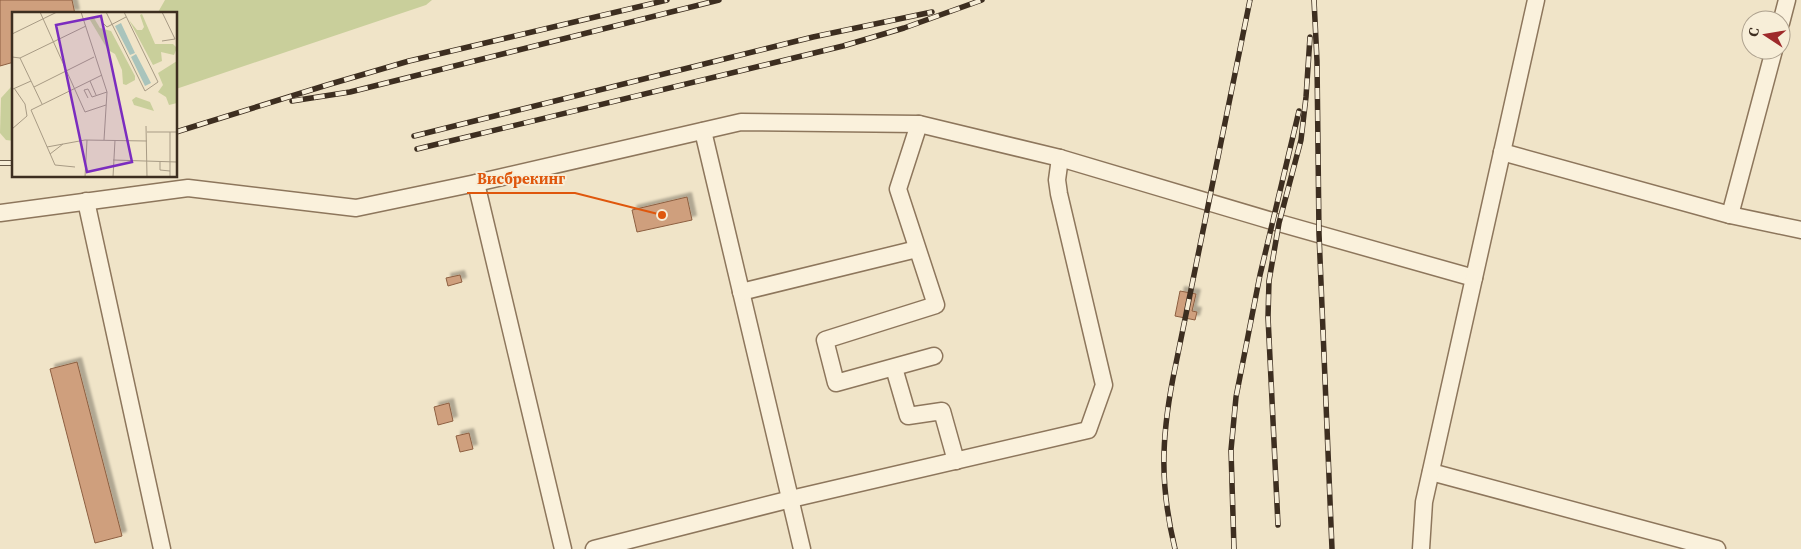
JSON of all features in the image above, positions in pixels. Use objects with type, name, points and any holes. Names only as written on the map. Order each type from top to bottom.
[{"type":"lane","points":[[1421,549],[1424,502],[1536,0]]},
{"type":"lane","points":[[1730,215],[1771,60]]},
{"type":"lane","points":[[0,213],[188,188],[356,208],[476,184],[741,122],[919,124],[1060,158],[1474,278]]},
{"type":"lane","points":[[919,124],[898,189],[936,305],[825,340],[836,383],[934,356]]},
{"type":"lane","points":[[703,131],[802,549]]},
{"type":"lane","points":[[1502,152],[1730,215],[1801,230]]},
{"type":"lane","points":[[594,549],[790,499],[1088,430],[1104,385],[1059,194],[1057,180],[1060,158]]},
{"type":"lane","points":[[476,184],[562,549]]},
{"type":"lane","points":[[86,201],[162,549]]},
{"type":"lane","points":[[741,292],[918,249]]},
{"type":"lane","points":[[894,368],[908,416],[942,411],[956,461]]},
{"type":"lane","points":[[1431,472],[1717,549]]},
{"type":"green space","points":[[165,0],[432,0],[426,5],[178,88],[178,12],[158,12]]},
{"type":"green space","points":[[12,87],[12,141],[6,140],[0,133],[1,98]]},
{"type":"building","points":[[0,0],[72,0],[75,12],[12,12],[12,63],[0,66]]},
{"type":"building","points":[[687,197],[692,220],[637,232],[632,210]]},
{"type":"building","points":[[460,275],[462,282],[448,286],[446,278]]},
{"type":"building","points":[[1180,291],[1196,294],[1192,311],[1197,312],[1195,320],[1175,316]]},
{"type":"building","points":[[77,362],[122,536],[95,543],[50,369]]},
{"type":"building","points":[[449,403],[453,421],[438,425],[434,407]]},
{"type":"building","points":[[469,433],[473,449],[460,452],[456,436]]},
{"type":"railway","points":[[178,131],[409,61],[667,0]]},
{"type":"railway","points":[[292,101],[350,92],[719,0]]},
{"type":"railway","points":[[417,149],[843,46],[904,28],[982,0]]},
{"type":"railway","points":[[1175,549],[1165,484],[1164,443],[1166,422],[1173,378],[1250,0]]},
{"type":"railway","points":[[1314,0],[1317,61],[1319,234],[1332,549]]},
{"type":"railway","points":[[414,136],[813,37],[932,12]]},
{"type":"railway","points":[[1278,525],[1268,317],[1269,281],[1279,223],[1301,140],[1310,37]]},
{"type":"railway","points":[[1234,549],[1231,450],[1236,397],[1260,275],[1299,111]]},
{"type":"railway","points":[[0,163],[12,163]]},
{"type":"place","name":"Висбрекинг","points":[[662,215]]}]
